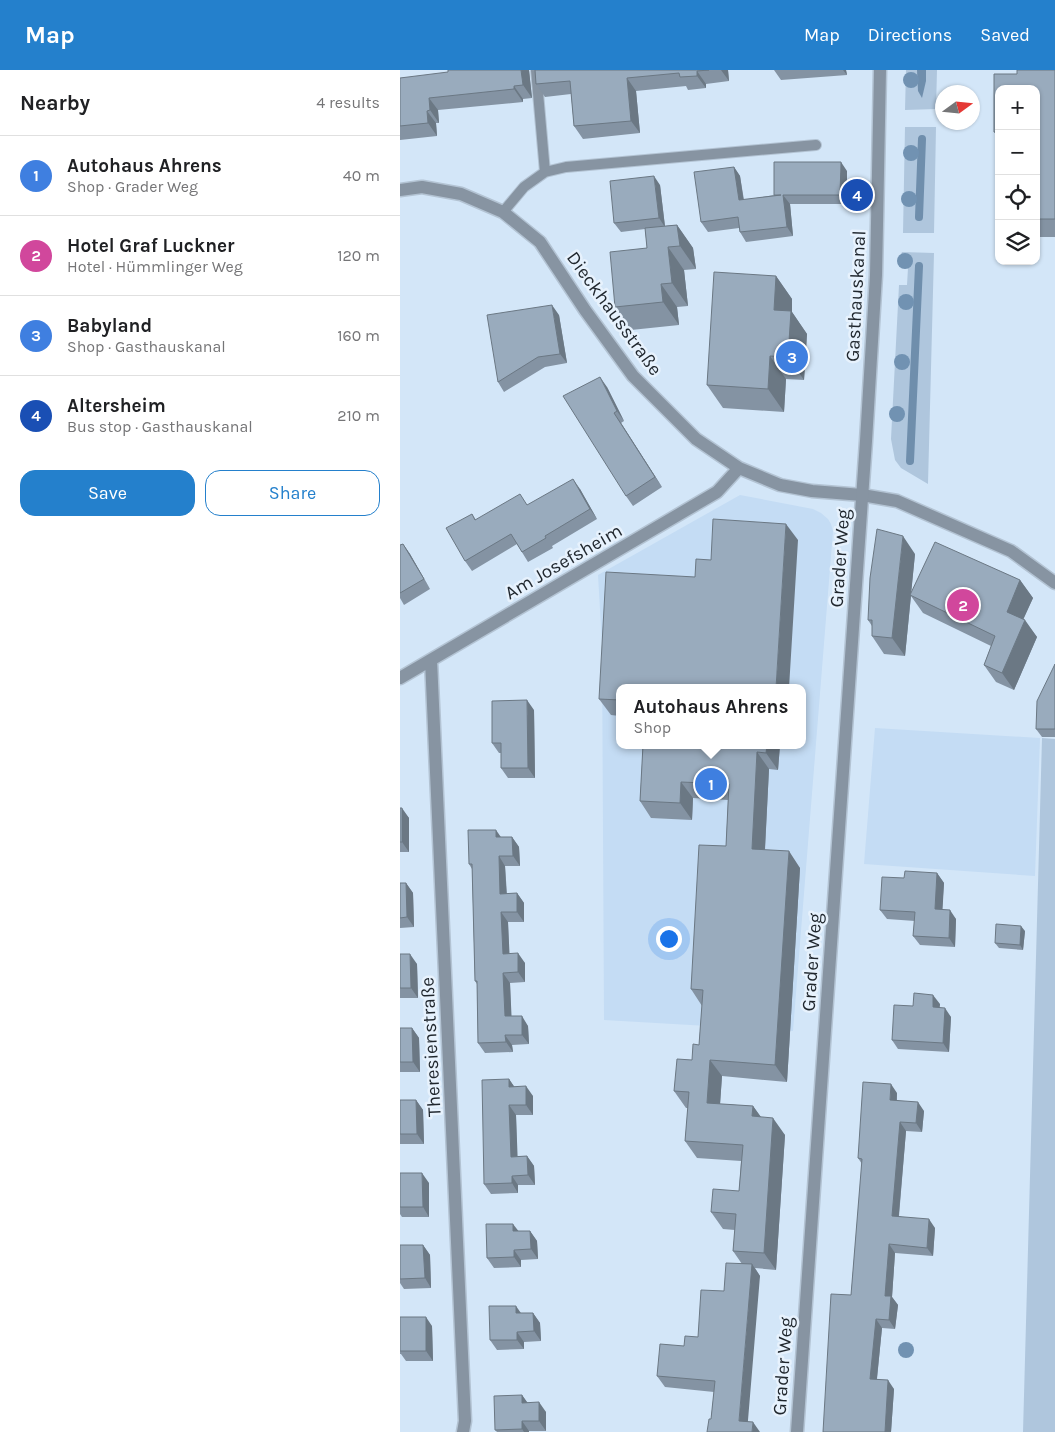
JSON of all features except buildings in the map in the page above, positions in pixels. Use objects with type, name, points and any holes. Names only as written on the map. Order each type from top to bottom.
[{"type":"street","name":"Gasthauskanal","points":[[862,495],[876,275],[880,70]]},
{"type":"street","name":"Dieckhausstraße","points":[[400,190],[422,187],[461,194],[502,212],[540,242],[585,310],[633,376],[696,439],[739,468],[780,485],[812,491],[862,495],[897,501],[1011,551],[1055,583]]},
{"type":"street","name":"Am Josefsheim","points":[[400,678],[716,492],[739,468]]},
{"type":"street","name":"Grader Weg","points":[[797,1432],[862,495]]},
{"type":"street","name":"Theresienstraße","points":[[431,660],[465,1421],[463,1432]]},
{"type":"lane","points":[[536,70],[545,172]]},
{"type":"lane","points":[[502,212],[524,187],[545,172],[566,167],[816,145]]},
{"type":"shaded area","points":[[906,70],[937,70],[935,109],[905,110]]},
{"type":"shaded area","points":[[917,70],[926,70],[926,81],[922,98],[918,91]]},
{"type":"shaded area","points":[[905,127],[935,127],[934,233],[903,233]]},
{"type":"shaded area","points":[[902,252],[934,253],[928,484],[901,468],[895,460],[891,439],[899,285],[907,285],[908,268],[899,267]]},
{"type":"shaded area","points":[[740,495],[813,509],[821,513],[831,524],[833,531],[793,1031],[604,1020],[602,644],[598,575]]},
{"type":"shaded area","points":[[875,728],[1040,738],[1035,876],[864,864]]},
{"type":"shaded area","points":[[1042,738],[1055,739],[1055,1432],[1023,1432]]},
{"type":"waterway","points":[[919,217],[922,139]]},
{"type":"waterway","points":[[910,461],[919,266]]},
{"type":"place","name":"Altersheim","points":[[857,195]]},
{"type":"place","name":"Babyland","points":[[792,357]]},
{"type":"place","name":"Hotel Graf Luckner","points":[[963,605]]},
{"type":"place","name":"Autohaus Ahrens","points":[[711,784]]}]
